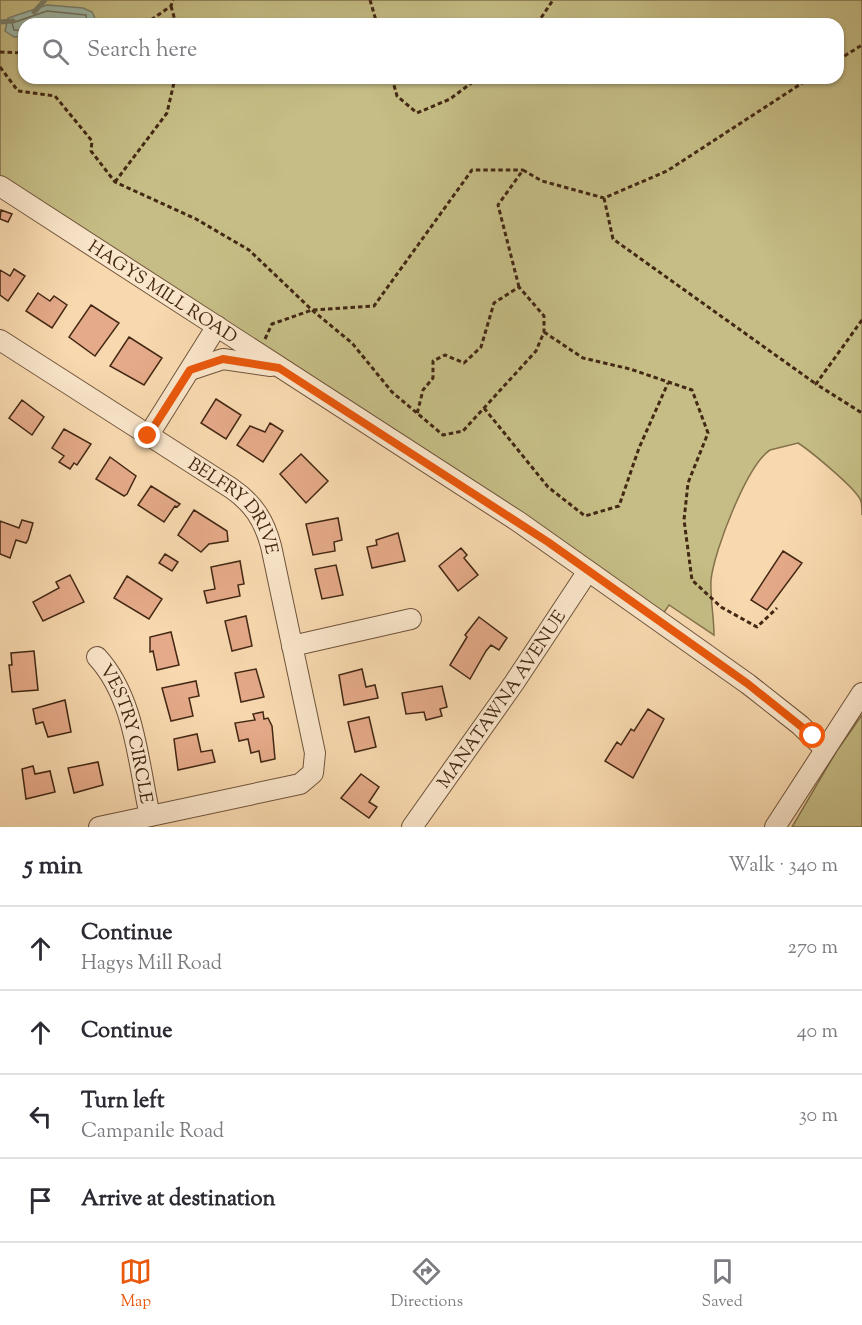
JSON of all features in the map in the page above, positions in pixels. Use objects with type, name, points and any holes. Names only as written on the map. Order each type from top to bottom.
[{"type":"street","name":"HAGYS MILL ROAD","points":[[0,186],[519,522],[779,707],[825,749]]},
{"type":"street","points":[[148,436],[217,326]]},
{"type":"street","name":"BELFRY DRIVE","points":[[0,340],[243,496],[258,513],[271,546],[315,753],[313,773],[300,784],[150,816]]},
{"type":"street","points":[[190,370],[223,359],[279,368]]},
{"type":"street","name":"MANATAWNA AVENUE","points":[[412,827],[514,683],[588,571]]},
{"type":"street","points":[[292,646],[411,619]]},
{"type":"street","name":"VESTRY CIRCLE","points":[[97,657],[112,675],[122,694],[150,816]]},
{"type":"street","points":[[775,827],[862,693]]},
{"type":"street","points":[[99,827],[150,816]]},
{"type":"path","points":[[172,0],[174,18]]},
{"type":"path","points":[[370,0],[375,18]]},
{"type":"path","points":[[541,18],[554,1]]},
{"type":"path","points":[[154,18],[171,6]]},
{"type":"path","points":[[844,56],[862,45]]},
{"type":"path","points":[[0,52],[18,53]]},
{"type":"path","points":[[0,67],[18,91],[55,96],[92,141],[91,150],[115,182],[224,233],[249,250],[312,310],[352,343],[392,392],[443,435],[463,431],[536,351],[544,332],[544,316],[519,287],[498,205],[523,170]]},
{"type":"path","points":[[115,182],[167,113],[174,84]]},
{"type":"path","points":[[394,84],[397,96],[417,113],[450,99],[470,84]]},
{"type":"path","points":[[258,354],[272,324],[312,310],[374,306],[471,170],[523,170],[542,181],[604,198],[668,171],[801,84]]},
{"type":"path","points":[[604,198],[613,239],[816,384],[862,413]]},
{"type":"path","points":[[417,414],[423,390],[433,378],[433,361],[445,355],[464,363],[481,347],[494,303],[519,287]]},
{"type":"path","points":[[816,384],[862,320]]},
{"type":"path","points":[[544,332],[583,358],[692,390],[708,433],[687,492],[684,520],[692,580],[721,607],[757,627],[777,608]]},
{"type":"path","points":[[484,408],[548,487],[585,516],[619,506],[639,448],[668,382]]},
{"type":"shaded area","points":[[0,0],[862,0],[862,515],[858,495],[804,447],[798,443],[770,450],[761,459],[742,490],[718,550],[711,580],[714,635],[669,605],[663,614],[0,178]]},
{"type":"shaded area","points":[[862,715],[862,827],[792,827],[836,752]]},
{"type":"water","points":[[47,5],[83,8],[92,12],[95,18],[18,18],[18,37],[14,37],[5,31],[8,18]]},
{"type":"building","points":[[1,210],[12,214],[8,222],[0,219]]},
{"type":"building","points":[[14,269],[25,276],[8,301],[0,295],[0,270],[10,276]]},
{"type":"building","points":[[38,293],[50,301],[54,296],[67,305],[52,328],[26,311]]},
{"type":"building","points":[[91,305],[119,323],[95,356],[69,337]]},
{"type":"building","points":[[129,337],[162,358],[144,385],[110,366]]},
{"type":"building","points":[[216,399],[241,415],[226,439],[201,423]]},
{"type":"building","points":[[22,400],[44,417],[32,435],[9,418]]},
{"type":"building","points":[[270,423],[283,431],[263,462],[237,445],[250,426],[265,432]]},
{"type":"building","points":[[64,429],[91,444],[77,465],[74,463],[70,469],[59,462],[64,456],[52,448]]},
{"type":"building","points":[[301,454],[328,481],[306,503],[280,474]]},
{"type":"building","points":[[110,457],[136,476],[124,496],[96,479]]},
{"type":"building","points":[[151,486],[180,504],[175,506],[164,522],[138,505]]},
{"type":"building","points":[[194,510],[227,531],[228,541],[209,544],[201,552],[178,535]]},
{"type":"building","points":[[338,518],[342,540],[334,542],[335,551],[313,555],[306,524]]},
{"type":"building","points":[[22,520],[33,523],[28,540],[26,543],[16,540],[10,558],[0,554],[0,521],[19,528]]},
{"type":"building","points":[[398,533],[405,561],[372,568],[367,547],[377,545],[376,540]]},
{"type":"building","points":[[461,548],[467,555],[464,558],[478,575],[458,591],[439,566]]},
{"type":"building","points":[[783,551],[802,563],[767,610],[751,600]]},
{"type":"building","points":[[165,554],[178,562],[172,571],[159,563]]},
{"type":"building","points":[[240,561],[244,584],[238,585],[240,596],[207,603],[204,591],[215,589],[211,567]]},
{"type":"building","points":[[336,565],[343,595],[322,599],[315,569]]},
{"type":"building","points":[[70,575],[84,602],[43,621],[33,602],[59,588],[56,582]]},
{"type":"building","points":[[127,576],[162,599],[149,619],[114,598]]},
{"type":"building","points":[[246,616],[252,646],[232,651],[225,621]]},
{"type":"building","points":[[479,617],[507,638],[499,650],[491,645],[470,679],[450,665],[467,637],[465,635]]},
{"type":"building","points":[[171,632],[179,665],[157,670],[153,651],[150,652],[150,637]]},
{"type":"building","points":[[34,651],[38,690],[12,692],[9,665],[12,665],[11,653]]},
{"type":"building","points":[[256,669],[264,697],[241,702],[235,673]]},
{"type":"building","points":[[362,669],[366,687],[375,685],[378,698],[344,705],[339,675]]},
{"type":"building","points":[[196,681],[199,696],[189,698],[193,716],[171,721],[162,688]]},
{"type":"building","points":[[442,686],[447,707],[440,709],[442,716],[426,720],[424,712],[406,714],[402,693]]},
{"type":"building","points":[[65,700],[71,732],[48,737],[43,722],[36,724],[33,709]]},
{"type":"building","points":[[648,709],[664,719],[633,778],[605,761],[617,742],[621,745],[631,729],[634,731]]},
{"type":"building","points":[[263,712],[264,719],[268,718],[272,726],[275,759],[261,762],[259,751],[251,753],[248,739],[239,741],[235,723],[255,720],[253,714]]},
{"type":"building","points":[[369,717],[376,747],[355,752],[348,722]]},
{"type":"building","points":[[197,734],[201,752],[212,750],[215,762],[178,770],[174,739]]},
{"type":"building","points":[[98,762],[103,785],[74,793],[68,768]]},
{"type":"building","points":[[33,766],[35,774],[50,771],[55,792],[26,799],[22,769]]},
{"type":"building","points":[[361,774],[379,787],[369,802],[377,807],[369,818],[341,798]]},
{"type":"waterway","points":[[34,12],[45,0]]},
{"type":"waterway","points":[[0,22],[13,21]]},
{"type":"route","points":[[148,436],[190,370],[223,359],[279,368],[519,522],[748,684],[813,736]]}]
